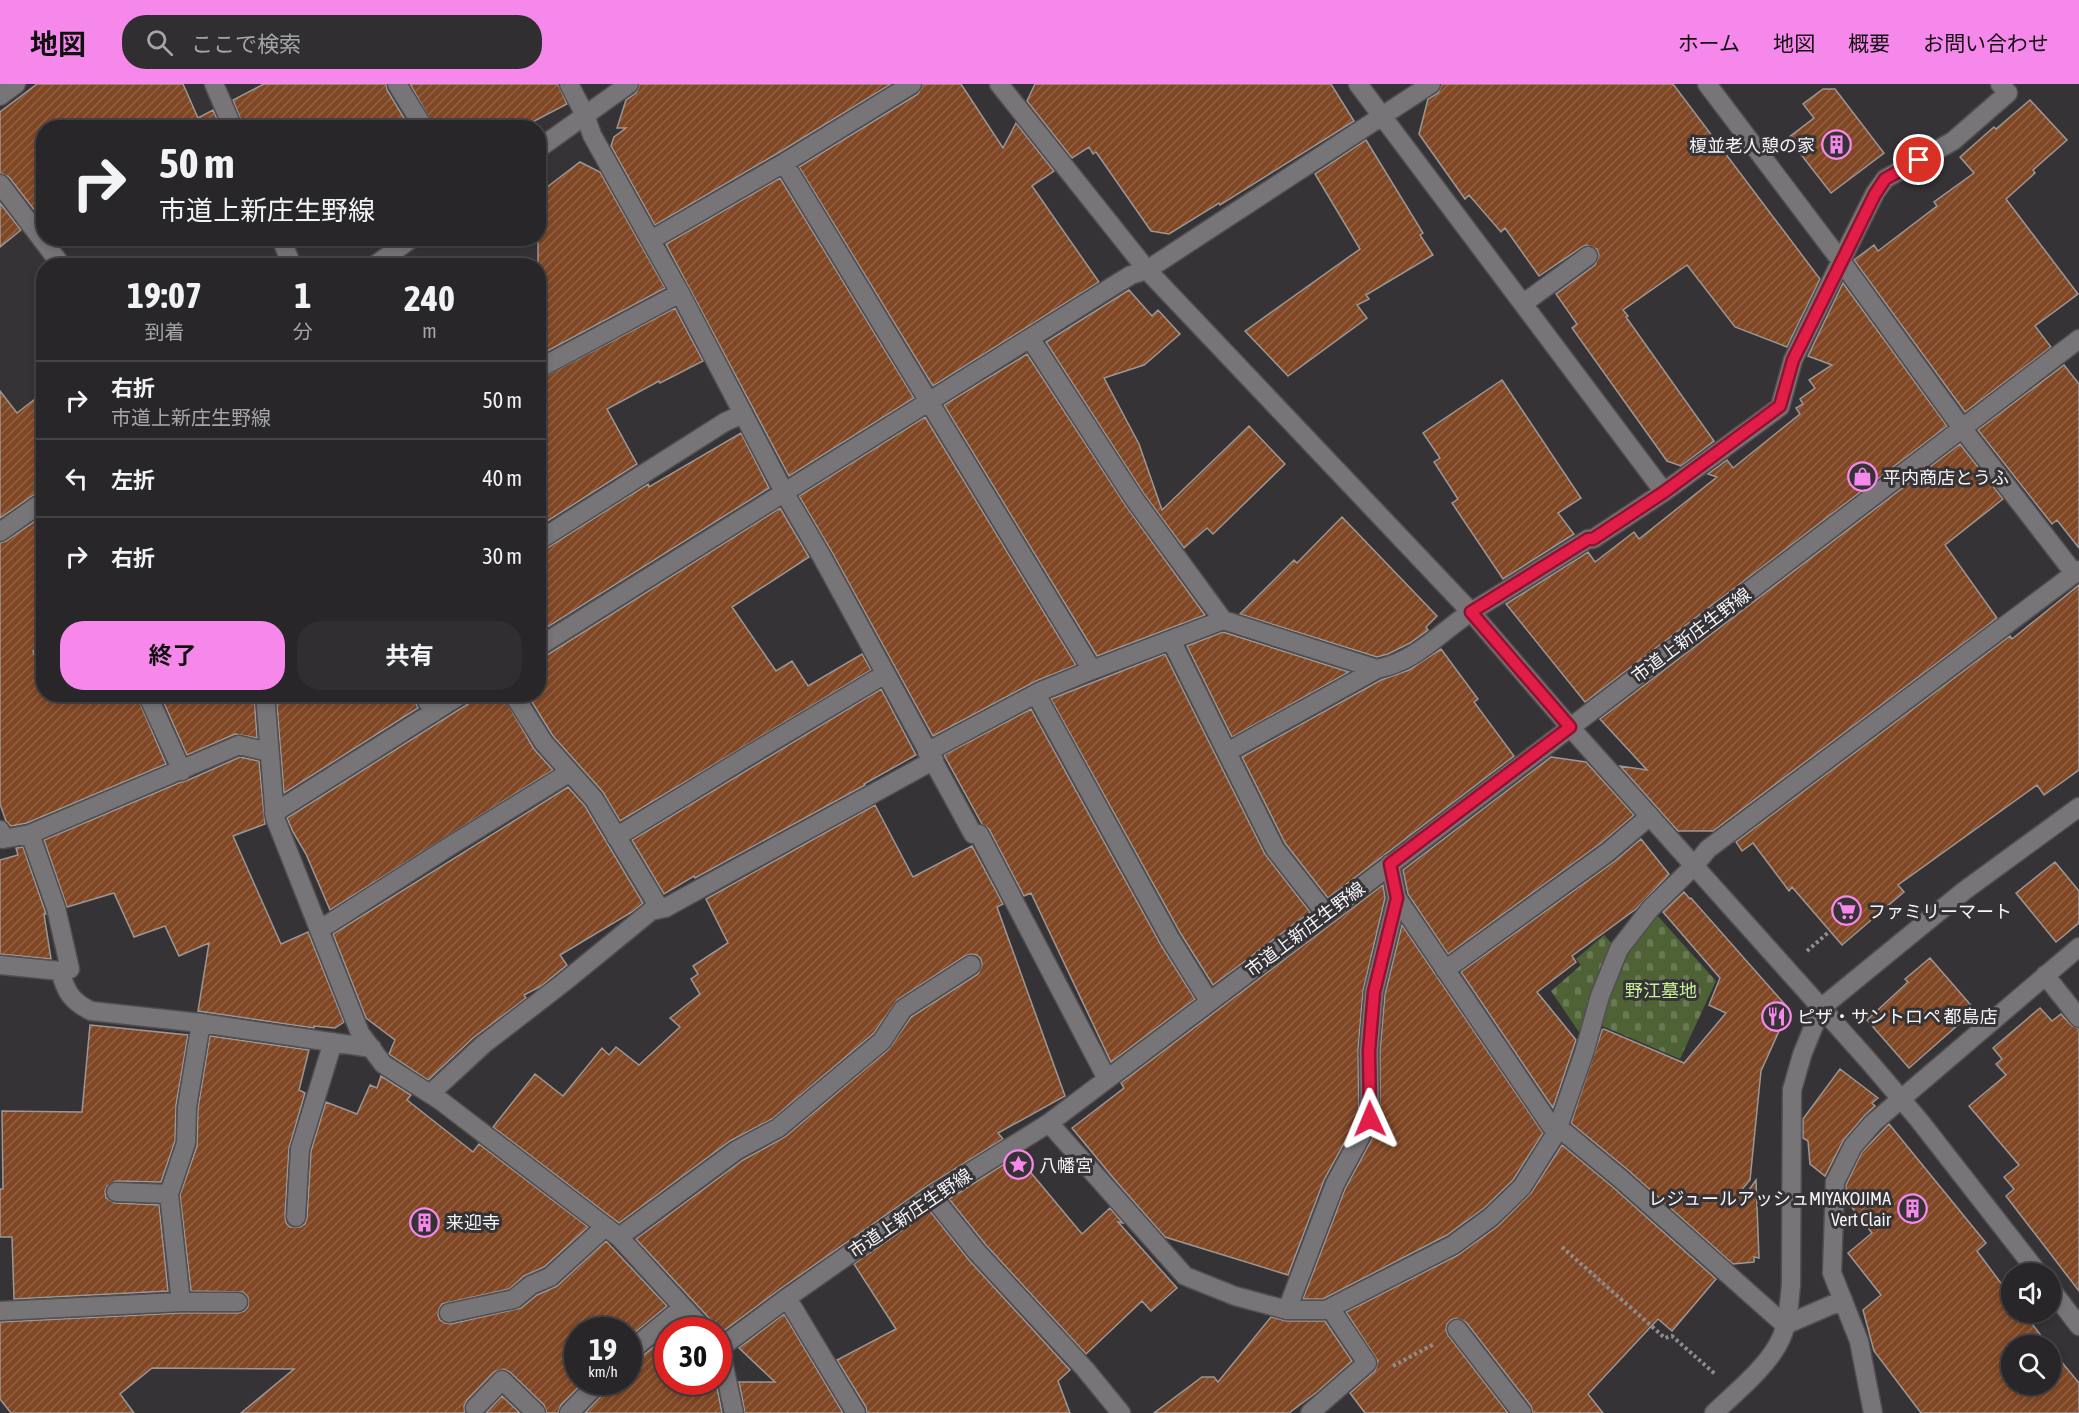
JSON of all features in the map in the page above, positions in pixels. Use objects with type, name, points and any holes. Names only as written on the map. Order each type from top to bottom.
[{"type":"street","points":[[0,96],[16,84]]},
{"type":"street","points":[[214,84],[230,120]]},
{"type":"street","points":[[397,84],[418,120]]},
{"type":"street","points":[[569,84],[585,115],[592,135],[680,293],[784,492],[822,557],[973,834],[979,834],[1107,1079]]},
{"type":"street","points":[[546,143],[629,84]]},
{"type":"street","points":[[651,240],[784,163],[912,84]]},
{"type":"street","points":[[999,84],[1147,270],[1471,612],[1900,1099],[2030,1263]]},
{"type":"street","points":[[1358,84],[1664,492]]},
{"type":"street","points":[[546,642],[1131,275],[1147,270],[1431,84]]},
{"type":"street","points":[[1049,1123],[1185,1276],[1235,1296],[1287,1310],[1326,1310],[1453,1245],[1491,1217],[1522,1187],[1557,1130],[1584,1053],[1600,996],[1619,949],[1651,908],[1695,866],[1708,849],[2079,572],[2071,568],[1962,428],[1841,261],[1707,84]]},
{"type":"street","points":[[1227,752],[1377,669],[1395,665],[1436,640],[1471,612],[1588,539],[1593,539],[1664,492],[1780,406],[1793,360],[1875,194],[1885,179],[1953,141],[2008,93],[2000,84]]},
{"type":"street","points":[[784,163],[1092,670]]},
{"type":"street","points":[[0,184],[36,232]]},
{"type":"street","points":[[47,246],[56,258]]},
{"type":"street","points":[[385,258],[401,246]]},
{"type":"street","points":[[1524,303],[1588,256]]},
{"type":"street","points":[[546,365],[680,293]]},
{"type":"street","points":[[1030,338],[1135,500],[1223,620],[1377,669]]},
{"type":"street","name":"市道上新庄生野線","points":[[732,1338],[932,1196],[1049,1123],[2079,339]]},
{"type":"street","points":[[546,536],[715,428],[743,414]]},
{"type":"street","points":[[0,532],[36,507]]},
{"type":"street","points":[[430,1094],[484,1044],[651,911],[660,909],[1036,694],[1223,620]]},
{"type":"street","points":[[1171,640],[1275,849],[1326,914]]},
{"type":"street","points":[[616,837],[885,674]]},
{"type":"street","points":[[1036,694],[1171,940],[1209,1001]]},
{"type":"street","points":[[151,702],[182,771]]},
{"type":"street","points":[[266,702],[274,813],[360,1033],[383,1064],[430,1094],[612,1232],[692,1317]]},
{"type":"street","points":[[428,702],[434,712]]},
{"type":"street","points":[[274,813],[450,702]]},
{"type":"street","points":[[518,702],[544,742],[594,799],[660,909]]},
{"type":"street","points":[[0,830],[3,839],[30,834],[239,745],[270,752]]},
{"type":"street","points":[[319,930],[570,772]]},
{"type":"street","points":[[1714,1413],[1778,1346],[1785,1325],[1791,1285],[1792,1090],[1802,1055],[1821,1008],[1964,891],[2079,807]]},
{"type":"street","points":[[1446,970],[1608,852],[1650,816]]},
{"type":"street","points":[[0,965],[60,971],[70,969],[56,908],[30,834]]},
{"type":"street","points":[[1390,864],[1397,898],[1557,1130],[1621,1179],[1785,1325]]},
{"type":"street","points":[[1287,1310],[1335,1184],[1370,1119],[1369,1051],[1374,992],[1397,898]]},
{"type":"street","points":[[1873,1413],[1860,1341],[1832,1273],[1835,1182],[1853,1146],[1873,1123],[2079,948]]},
{"type":"street","points":[[449,1313],[514,1299],[531,1285],[549,1276],[737,1150],[778,1128],[882,1041],[903,1009],[971,965]]},
{"type":"street","points":[[60,971],[66,991],[79,1005],[91,1011],[201,1023],[372,1048]]},
{"type":"street","points":[[2045,975],[2079,1018]]},
{"type":"street","points":[[181,1302],[169,1194],[186,1143],[187,1107],[201,1023]]},
{"type":"street","points":[[296,1217],[300,1149],[333,1042]]},
{"type":"street","points":[[116,1192],[169,1194]]},
{"type":"street","points":[[932,1196],[977,1252],[1085,1369],[1121,1413]]},
{"type":"street","points":[[787,1298],[856,1413]]},
{"type":"street","points":[[1785,1325],[1843,1300]]},
{"type":"street","points":[[0,1311],[181,1302],[238,1302]]},
{"type":"street","points":[[2061,1302],[2079,1326]]},
{"type":"street","points":[[642,1341],[683,1307]]},
{"type":"street","points":[[1310,1413],[1367,1363],[1330,1308]]},
{"type":"street","points":[[1457,1329],[1522,1413]]},
{"type":"street","points":[[475,1408],[502,1380],[536,1413]]},
{"type":"street","points":[[568,1413],[586,1395]]},
{"type":"street","points":[[730,1395],[734,1413]]},
{"type":"path","points":[[1802,955],[1830,931]]},
{"type":"path","points":[[1562,1247],[1665,1338],[1672,1336],[1736,1392]]},
{"type":"path","points":[[1360,1370],[1375,1371],[1399,1364],[1457,1329]]},
{"type":"green space","name":"野江墓地","points":[[1656,914],[1716,981],[1680,1059],[1600,1025],[1608,995],[1621,966],[1637,939]]},
{"type":"green space","name":"野江墓地","points":[[1604,935],[1613,945],[1581,1035],[1551,991],[1581,965],[1576,959]]},
{"type":"building","points":[[37,84],[183,84],[198,118],[213,110],[217,120],[36,120],[36,212],[9,177],[0,173],[0,112]]},
{"type":"building","points":[[264,84],[386,84],[387,90],[405,120],[241,120],[233,100]]},
{"type":"building","points":[[410,84],[558,84],[567,104],[536,120],[430,120]]},
{"type":"building","points":[[640,84],[891,84],[655,225],[611,146],[614,137],[626,128],[617,128],[626,100],[636,93]]},
{"type":"building","points":[[923,84],[961,84],[1003,148],[1016,123],[1054,171],[1032,186],[1099,282],[933,386],[799,167],[918,94]]},
{"type":"building","points":[[1035,84],[1331,84],[1354,121],[1220,205],[1219,203],[1169,234],[1151,231],[1096,152],[1093,154],[1089,147],[1072,158],[1027,101]]},
{"type":"building","points":[[1442,84],[1673,84],[1820,279],[1787,347],[1735,327],[1687,265],[1623,310],[1714,441],[1681,466],[1667,461],[1572,328],[1577,324],[1556,294],[1595,265],[1599,255],[1597,249],[1587,245],[1582,247],[1539,276],[1505,228],[1501,232],[1469,195],[1465,199],[1419,134],[1428,99],[1438,93]]},
{"type":"building","name":"榎並老人憩の家","points":[[1823,89],[1835,89],[1884,153],[1831,193],[1788,138],[1814,118],[1803,104]]},
{"type":"building","points":[[2030,100],[2067,140],[2033,170],[2035,173],[2006,199],[2078,294],[2035,326],[2051,347],[1965,412],[1854,260],[1874,245],[1878,251],[1937,206],[1934,202],[1974,173],[1960,157]]},
{"type":"building","points":[[1366,140],[1423,233],[1420,235],[1433,255],[1366,295],[1369,299],[1357,305],[1367,318],[1288,376],[1245,331],[1360,249],[1315,174]]},
{"type":"building","points":[[580,162],[600,172],[665,288],[546,352],[546,258],[538,258],[538,246],[546,246],[546,188]]},
{"type":"building","points":[[780,178],[914,398],[789,476],[666,244]]},
{"type":"building","points":[[0,203],[21,230],[0,247]]},
{"type":"building","points":[[1843,283],[1947,426],[1585,702],[1506,604],[1588,552],[1595,562],[1634,532],[1639,539],[1717,477],[1708,474],[1727,460],[1733,468],[1800,414],[1796,408],[1803,404],[1800,399],[1815,388],[1809,380],[1832,365],[1808,356]]},
{"type":"building","points":[[1129,290],[1152,316],[1158,310],[1180,334],[1144,365],[1104,378],[1139,444],[1162,510],[1249,426],[1285,464],[1213,534],[1207,528],[1184,548],[1144,494],[1046,342]]},
{"type":"building","points":[[675,308],[703,361],[607,409],[637,464],[546,522],[546,376]]},
{"type":"building","points":[[1027,354],[1126,506],[1205,615],[1097,656],[944,405]]},
{"type":"building","points":[[2064,365],[2079,384],[2079,548],[2057,520],[2052,524],[1978,430]]},
{"type":"building","points":[[1502,380],[1581,498],[1558,513],[1574,534],[1503,579],[1452,503],[1458,499],[1434,462],[1440,458],[1423,433]]},
{"type":"building","points":[[0,391],[17,413],[36,398],[36,493],[0,518]]},
{"type":"building","points":[[925,417],[1076,665],[1036,681],[933,736],[799,496]]},
{"type":"building","points":[[741,433],[769,488],[546,628],[546,549],[648,484],[649,487]]},
{"type":"building","points":[[1960,444],[2003,499],[1945,545],[1997,618],[1713,831],[1678,831],[1620,766],[1647,770],[1600,719]]},
{"type":"building","points":[[780,508],[809,557],[732,607],[776,671],[792,661],[808,686],[862,654],[871,670],[620,821],[603,792],[553,736],[532,702],[546,702],[546,656]]},
{"type":"building","points":[[1342,517],[1437,616],[1426,627],[1428,630],[1410,643],[1388,654],[1377,657],[1240,614],[1294,560],[1297,563]]},
{"type":"building","points":[[36,520],[36,650],[33,651],[36,660],[36,702],[139,702],[166,764],[27,823],[11,826],[6,821],[0,804],[0,543]]},
{"type":"building","points":[[2079,585],[2079,770],[2044,795],[2037,785],[1898,885],[1904,892],[1842,945],[1792,887],[1789,891],[1753,843],[1742,851],[1736,842],[2010,636],[2012,639]]},
{"type":"building","points":[[1223,632],[1349,672],[1232,737],[1187,646]]},
{"type":"building","points":[[1441,649],[1478,699],[1474,702],[1514,756],[1328,898],[1285,843],[1242,757],[1381,680],[1409,670]]},
{"type":"building","points":[[1165,654],[1265,854],[1310,912],[1213,985],[1181,934],[1051,699]]},
{"type":"building","points":[[881,689],[916,755],[664,894],[632,840]]},
{"type":"building","points":[[164,702],[255,702],[257,738],[235,734],[187,755]]},
{"type":"building","points":[[277,702],[415,702],[418,708],[284,793]]},
{"type":"building","points":[[469,702],[507,702],[534,749],[553,770],[330,910],[306,854],[287,818]]},
{"type":"building","points":[[1031,709],[1161,945],[1195,999],[1111,1062],[1031,893],[1024,896],[989,829],[982,824],[944,755]]},
{"type":"building","points":[[240,757],[259,761],[265,824],[233,836],[281,944],[308,932],[344,1022],[335,1028],[314,1026],[314,1028],[198,1011],[209,943],[179,956],[165,926],[134,937],[114,893],[67,907],[44,840]]},
{"type":"building","points":[[1551,757],[1586,762],[1634,815],[1601,843],[1448,954],[1408,894],[1403,870]]},
{"type":"building","points":[[568,787],[585,806],[643,903],[560,955],[567,965],[541,986],[524,995],[526,998],[473,1038],[428,1080],[389,1054],[395,1040],[366,1018],[333,934]]},
{"type":"building","points":[[875,805],[913,877],[972,846],[1003,904],[997,907],[1065,1096],[998,1133],[1003,1139],[926,1187],[732,1325],[732,1317],[708,1317],[636,1239],[743,1160],[785,1137],[889,1049],[911,1017],[978,974],[982,965],[977,955],[965,956],[897,1000],[874,1033],[772,1119],[730,1141],[619,1223],[493,1127],[535,1074],[563,1096],[602,1048],[609,1055],[616,1047],[639,1065],[680,1027],[670,1018],[700,994],[691,979],[698,974],[693,966],[728,943],[706,899]]},
{"type":"building","points":[[1641,839],[1669,874],[1636,909],[1572,956],[1576,962],[1537,992],[1576,1040],[1553,1108],[1461,972],[1615,861]]},
{"type":"building","points":[[23,847],[46,914],[44,914],[51,959],[0,954],[0,860],[18,855],[16,848]]},
{"type":"building","points":[[2055,862],[2079,891],[2079,923],[2056,942],[2016,893]]},
{"type":"building","points":[[1383,885],[1385,898],[1363,991],[1358,1050],[1359,1116],[1324,1180],[1288,1275],[1165,1237],[1072,1128],[1124,1088],[1121,1083]]},
{"type":"building","points":[[1684,892],[1789,1009],[1761,1071],[1750,1180],[1738,1194],[1744,1197],[1756,1180],[1759,1258],[1754,1257],[1754,1262],[1733,1264],[1628,1170],[1571,1123],[1602,1030],[1684,1063],[1726,1013],[1709,1005],[1720,978],[1663,912]]},
{"type":"building","points":[[1402,925],[1543,1133],[1513,1180],[1484,1208],[1447,1235],[1323,1299],[1303,1299],[1345,1189],[1380,1124],[1380,1051],[1385,994]]},
{"type":"building","points":[[1930,958],[1975,1010],[1909,1068],[1867,1020],[1908,982],[1905,979]]},
{"type":"building","points":[[2040,1008],[2052,1021],[2061,1014],[2071,1025],[2079,1029],[2079,1291],[2061,1268],[2061,1263],[2057,1263],[2006,1196],[2014,1189],[2004,1177],[2019,1165],[1969,1106],[2006,1075],[1996,1064],[2002,1059],[1993,1048]]},
{"type":"building","points":[[90,1025],[188,1035],[176,1105],[175,1141],[161,1182],[116,1181],[107,1186],[105,1191],[106,1198],[115,1203],[159,1205],[168,1291],[14,1299],[12,1237],[0,1237],[0,1189],[3,1189],[2,1111],[82,1112]]},
{"type":"building","points":[[210,1036],[309,1050],[299,1090],[305,1093],[289,1148],[285,1216],[286,1223],[290,1227],[300,1227],[305,1224],[307,1218],[311,1151],[326,1102],[357,1114],[370,1085],[377,1088],[381,1076],[411,1095],[407,1100],[473,1152],[479,1144],[588,1227],[544,1267],[524,1276],[509,1289],[442,1304],[438,1315],[445,1323],[451,1324],[521,1308],[537,1295],[557,1286],[606,1241],[667,1306],[642,1327],[642,1317],[564,1317],[564,1395],[571,1395],[561,1405],[558,1413],[547,1413],[544,1405],[504,1369],[494,1372],[467,1400],[464,1406],[465,1413],[241,1413],[294,1369],[152,1368],[120,1394],[134,1413],[11,1413],[0,1399],[0,1322],[181,1313],[238,1313],[248,1307],[248,1297],[243,1292],[191,1291],[180,1195],[197,1146],[198,1108]]},
{"type":"building","points":[[1840,1069],[1878,1098],[1872,1103],[1875,1106],[1843,1141],[1825,1176],[1810,1164],[1808,1141],[1803,1138],[1803,1119]]},
{"type":"building","points":[[1889,1124],[1986,1243],[1977,1251],[2001,1283],[2001,1323],[2031,1323],[2041,1335],[2001,1335],[2001,1395],[2061,1395],[2061,1361],[2079,1383],[2079,1413],[1921,1413],[1874,1351],[1863,1310],[1881,1295],[1848,1253],[1872,1233],[1846,1200],[1846,1185],[1862,1152]]},
{"type":"building","points":[[1562,1145],[1716,1279],[1672,1331],[1658,1319],[1588,1394],[1603,1413],[1533,1413],[1531,1406],[1466,1322],[1456,1318],[1447,1324],[1448,1335],[1508,1413],[1365,1413],[1350,1393],[1375,1371],[1378,1361],[1346,1312],[1458,1255],[1498,1226],[1531,1193]]},
{"type":"building","points":[[1017,1156],[1082,1234],[1110,1208],[1123,1223],[1118,1222],[1177,1288],[1151,1311],[1142,1301],[1086,1354],[986,1245],[949,1199]]},
{"type":"building","points":[[930,1211],[969,1260],[1070,1370],[1058,1381],[1070,1413],[867,1413],[866,1407],[837,1360],[896,1329],[854,1264]]},
{"type":"building","points":[[784,1314],[843,1413],[745,1413],[739,1382],[775,1382],[739,1348]]},
{"type":"building","points":[[1271,1317],[1287,1321],[1325,1321],[1352,1361],[1289,1413],[1154,1413],[1202,1377],[1214,1377],[1218,1382]]},
{"type":"building","points":[[654,1346],[654,1395],[719,1395],[722,1413],[585,1413],[602,1395],[642,1395],[642,1356]]},
{"type":"building","points":[[502,1396],[520,1413],[486,1413]]},
{"type":"place","name":"榎並老人憩の家","points":[[1836,145]]},
{"type":"place","name":"平内商店とうふ","points":[[1862,477]]},
{"type":"place","name":"ファミリーマート","points":[[1847,911]]},
{"type":"place","name":"ピザ・サントロペ 都島店","points":[[1776,1016]]},
{"type":"place","name":"八幡宮","points":[[1018,1165]]},
{"type":"place","name":"レジュールアッシュMIYAKOJIMA Vert Clair","points":[[1912,1208]]},
{"type":"place","name":"来迎寺","points":[[425,1222]]},
{"type":"route","points":[[1370,1119],[1369,1051],[1374,992],[1397,898],[1390,864],[1570,727],[1471,612],[1588,539],[1593,539],[1646,504],[1780,406],[1793,360],[1875,194],[1885,179],[1919,160]]}]
